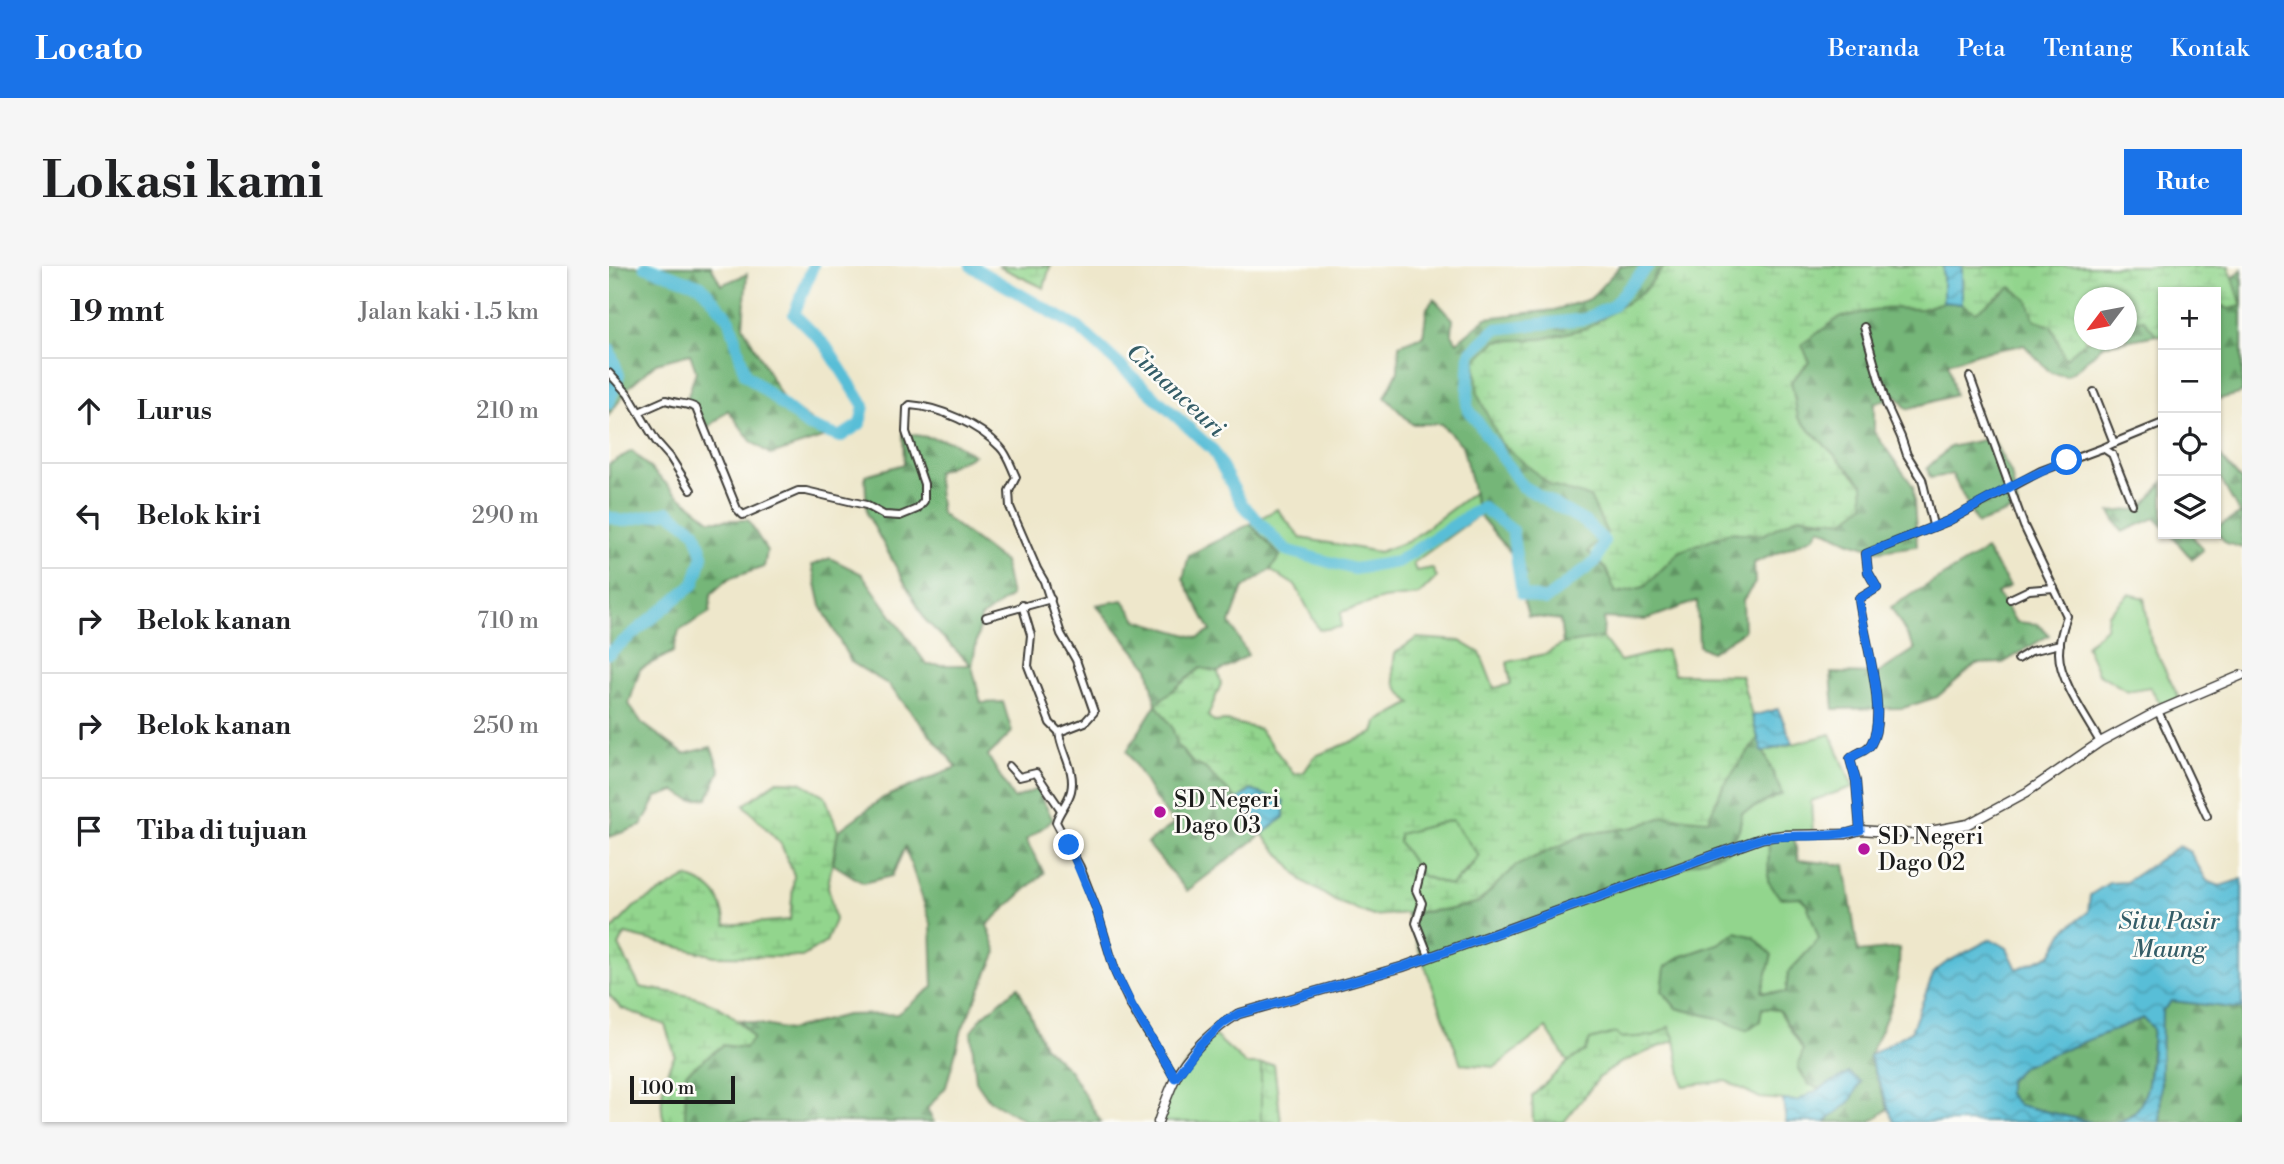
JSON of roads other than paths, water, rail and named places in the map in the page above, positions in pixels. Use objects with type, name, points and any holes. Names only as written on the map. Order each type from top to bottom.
[{"type":"street","points":[[1864,327],[1886,404],[1907,455],[1922,479],[1933,525]]},
{"type":"street","points":[[609,373],[628,394],[656,441],[691,490]]},
{"type":"street","points":[[1970,377],[2024,526],[2067,616],[2060,644],[2060,663],[2067,682],[2100,742]]},
{"type":"street","points":[[2094,392],[2113,443]]},
{"type":"street","points":[[639,412],[667,400],[697,408],[737,509],[743,515],[798,491],[866,505],[884,515],[908,514],[924,501],[924,484],[906,432],[907,408],[910,405],[968,424],[1000,447],[1016,477],[1009,491],[1010,508],[1051,599],[1061,634],[1076,660],[1094,712],[1085,722],[1059,732]]},
{"type":"street","points":[[1860,830],[1856,781],[1850,759],[1852,755],[1869,748],[1874,740],[1878,705],[1859,599],[1877,588],[1868,572],[1866,554],[1948,521],[2058,464],[2158,425]]},
{"type":"street","points":[[2103,447],[2112,454],[2132,504]]},
{"type":"street","points":[[2010,599],[2029,590],[2054,588]]},
{"type":"street","points":[[986,617],[1051,599]]},
{"type":"street","points":[[1022,606],[1031,635],[1028,666],[1050,723],[1059,732],[1060,743],[1069,764],[1072,790],[1056,822],[1080,867],[1116,974],[1175,1078]]},
{"type":"street","points":[[2018,659],[2031,651],[2060,644]]},
{"type":"street","points":[[1158,1122],[1175,1078],[1199,1046],[1223,1023],[1238,1014],[1402,967],[1762,838],[1846,834],[1860,830],[1914,834],[1968,824],[2027,792],[2100,742],[2158,711],[2242,675]]},
{"type":"street","points":[[2158,711],[2207,816]]},
{"type":"street","points":[[1009,766],[1019,777],[1035,773],[1061,810]]},
{"type":"street","points":[[1421,870],[1416,890],[1422,903],[1416,923],[1429,956]]},
{"type":"water","points":[[1943,266],[1962,266],[1962,304],[1943,302]]},
{"type":"water","points":[[1778,709],[1793,743],[1762,752],[1752,716]]},
{"type":"water","points":[[1250,790],[1284,801],[1284,817],[1262,834],[1237,800]]},
{"type":"water","name":"Situ Pasir Maung","points":[[2179,846],[2190,852],[2207,881],[2220,886],[2242,879],[2242,1009],[2172,1001],[2162,1011],[2160,1122],[2116,1122],[2129,1117],[2138,1109],[2148,1084],[2153,1028],[2143,1018],[2023,1066],[2008,1081],[2008,1094],[2019,1105],[2091,1122],[1894,1122],[1869,1056],[1911,1031],[1934,972],[1947,962],[1991,939],[2007,948],[2017,969],[2052,954],[2065,930],[2088,912],[2090,895],[2109,883],[2126,882]]},
{"type":"water","points":[[1849,1073],[1861,1082],[1850,1102],[1825,1122],[1786,1122],[1783,1100],[1797,1101]]},
{"type":"waterway","name":"Cimanceuri","points":[[645,266],[701,286],[730,320],[745,374],[807,425],[840,437],[860,424],[864,406],[826,346],[794,314],[813,266]]},
{"type":"waterway","name":"Cimanceuri","points":[[971,266],[1079,328],[1213,450],[1242,504],[1286,550],[1354,569],[1397,562],[1482,507],[1512,530],[1522,594],[1545,600],[1596,561],[1604,541],[1585,522],[1522,486],[1467,407],[1470,353],[1496,329],[1585,319],[1612,306],[1648,266]]},
{"type":"waterway","name":"Cimanceuri","points":[[609,349],[619,375],[609,403]]},
{"type":"waterway","name":"Cimanceuri","points":[[609,517],[622,521],[669,512],[695,531],[703,555],[694,584],[609,653]]},
{"type":"place","name":"SD Negeri Dago 03","points":[[1160,812]]},
{"type":"place","name":"SD Negeri Dago 02","points":[[1864,849]]}]
